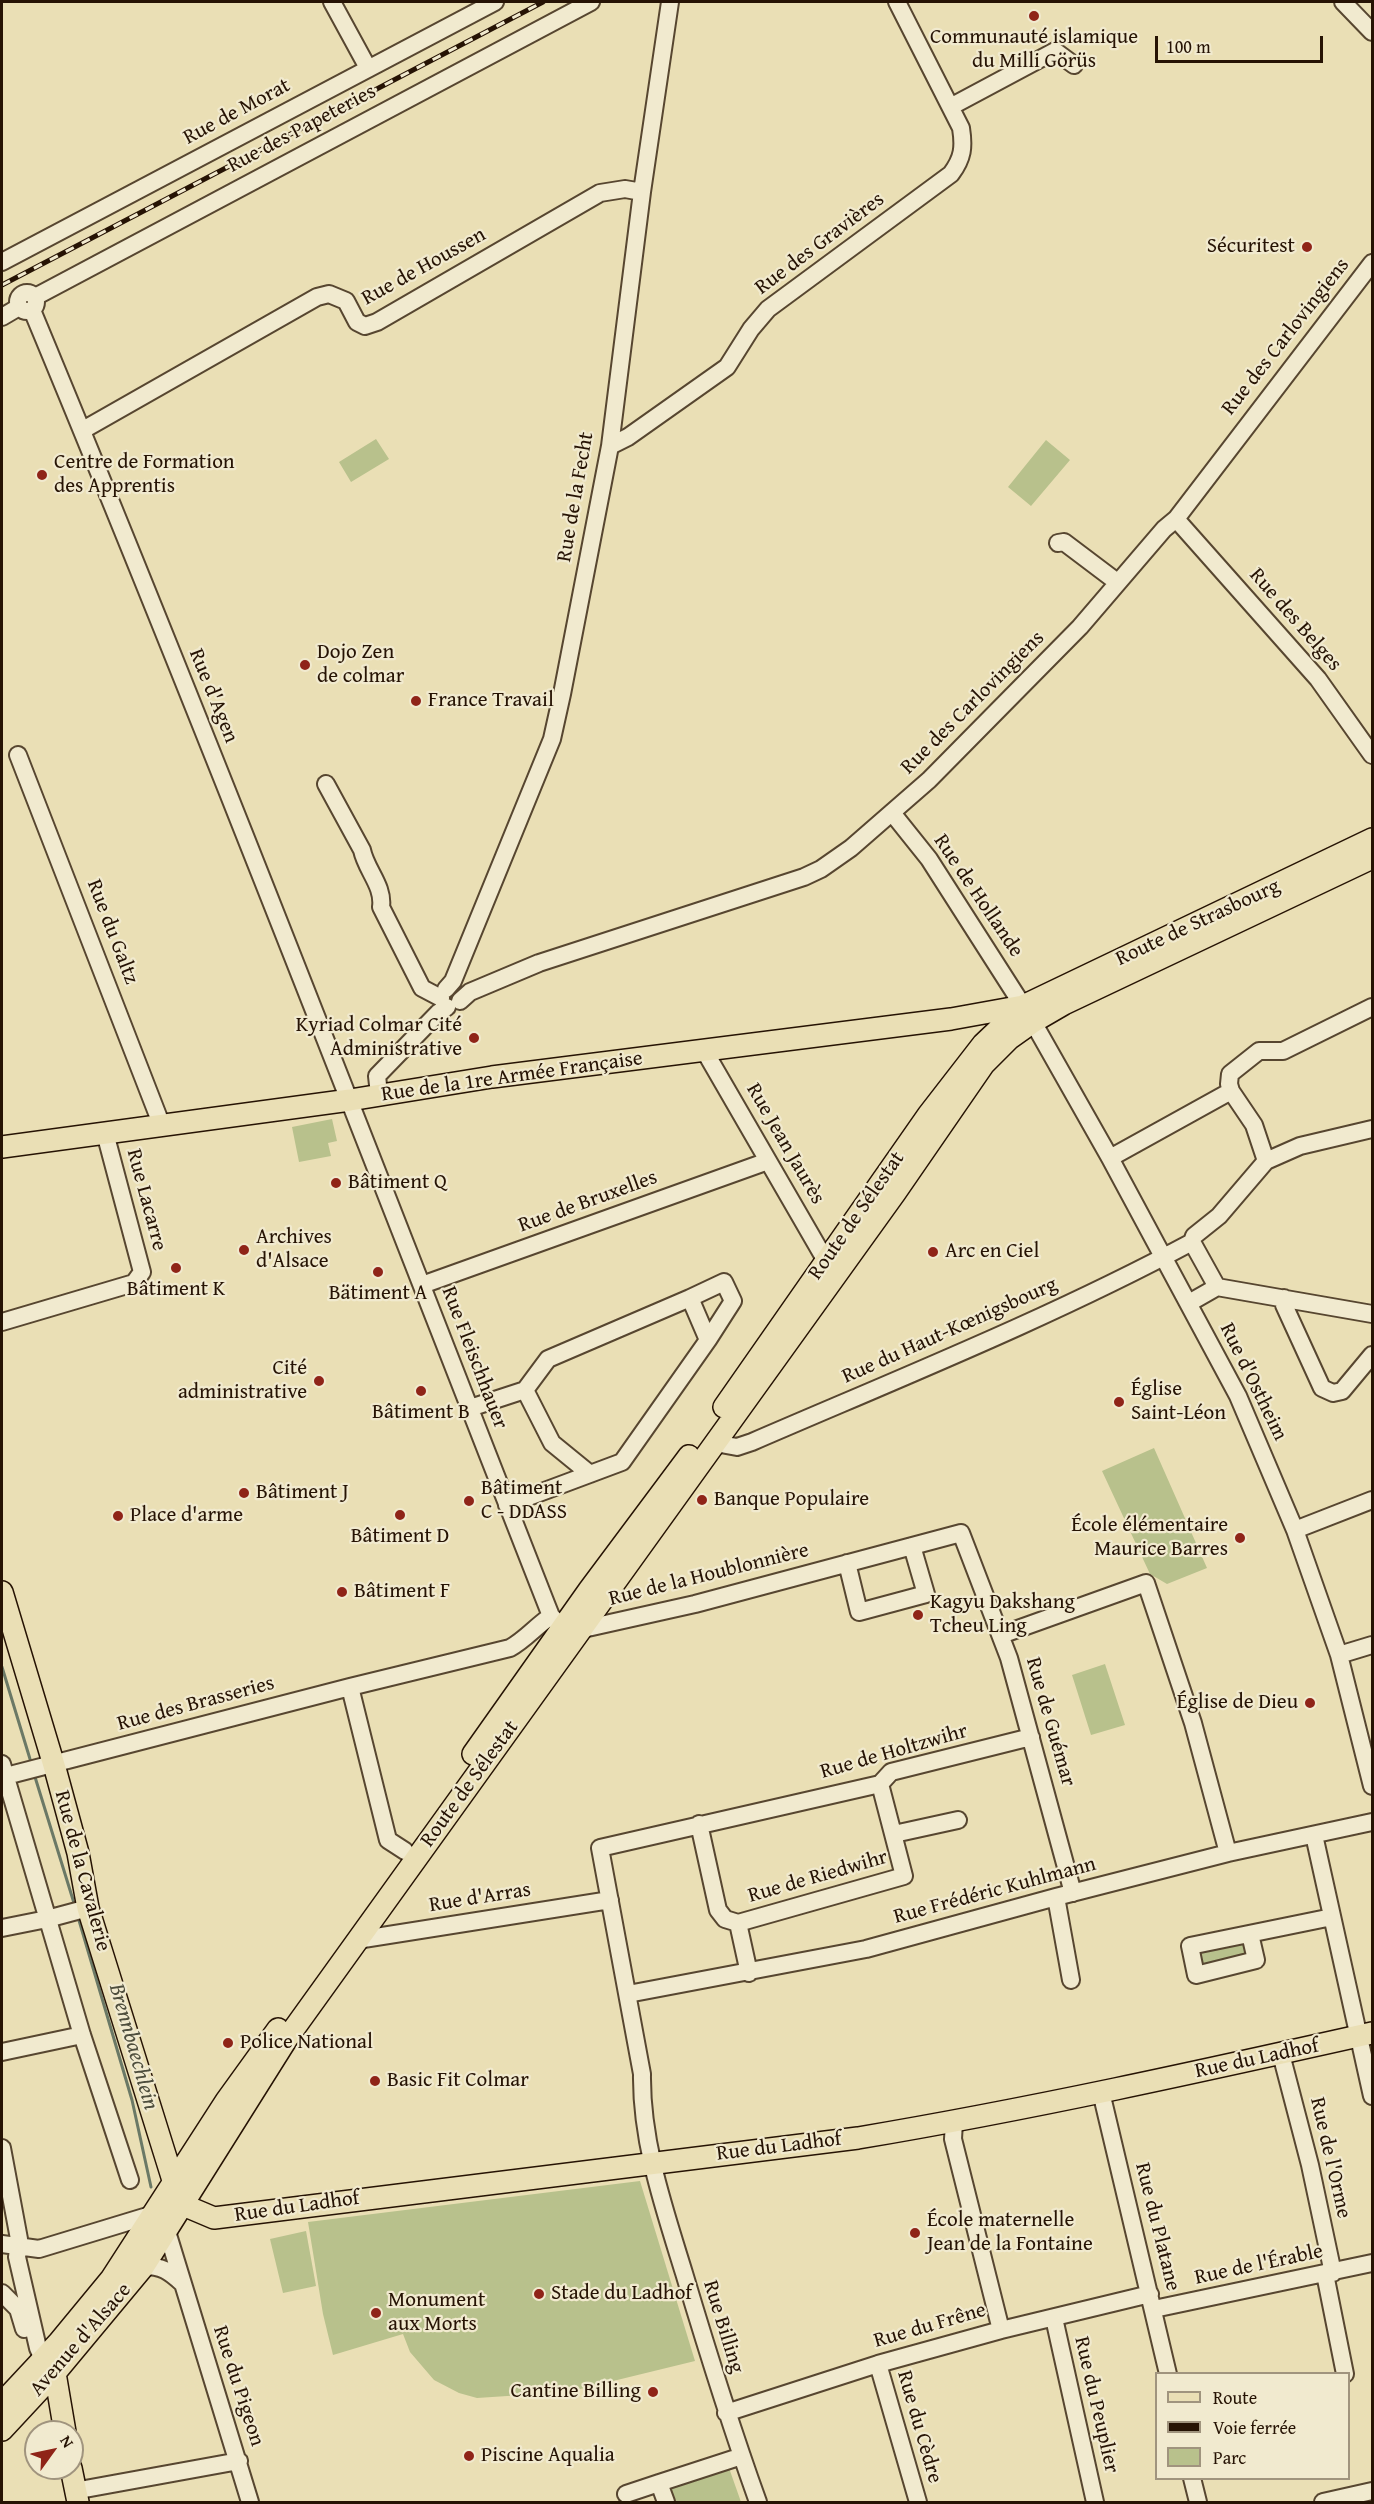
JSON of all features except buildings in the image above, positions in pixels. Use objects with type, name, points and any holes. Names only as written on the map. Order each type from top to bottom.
[{"type":"main road","name":"Route de Strasbourg","points":[[1028,1014],[1372,839]]},
{"type":"main road","name":"Route de Strasbourg","points":[[1028,1014],[1064,1004],[1372,858]]},
{"type":"main road","name":"Rue de la 1re Armée Française","points":[[2,1147],[704,1050],[973,1016],[1028,1014]]},
{"type":"main road","name":"Route de Sélestat","points":[[160,2215],[282,2047],[405,1851],[565,1624],[710,1440],[826,1261],[928,1115],[983,1044],[1028,1014]]},
{"type":"main road","name":"Route de Sélestat","points":[[710,1440],[728,1426],[984,1064],[1009,1039],[1028,1014]]},
{"type":"main road","points":[[973,1016],[983,1044]]},
{"type":"main road","name":"Rue de la Cavalerie","points":[[2,1592],[78,1853],[88,1908],[160,2215]]},
{"type":"main road","name":"Route de Sélestat","points":[[351,1937],[565,1624]]},
{"type":"main road","name":"Rue du Ladhof","points":[[160,2215],[214,2218],[858,2138],[954,2122],[1101,2092],[1366,2034]]},
{"type":"main road","name":"Avenue d'Alsace","points":[[2,2430],[48,2372],[144,2266],[160,2215]]},
{"type":"main road","name":"Avenue d'Alsace","points":[[2,2403],[48,2372],[111,2279],[160,2215]]},
{"type":"main road","points":[[48,2372],[62,2420]]},
{"type":"main road","points":[[72,2480],[76,2497]]},
{"type":"street","points":[[332,2],[368,68]]},
{"type":"street","name":"Rue de Morat","points":[[2,262],[495,2]]},
{"type":"street","name":"Rue des Papeteries","points":[[2,317],[29,305],[591,2]]},
{"type":"street","name":"Rue de la Fecht","points":[[378,1094],[377,1076],[451,996],[552,739],[610,446],[642,192],[670,2]]},
{"type":"street","name":"Rue des Gravières","points":[[610,446],[628,437],[714,378],[734,359],[751,329],[768,309],[951,174],[960,163],[964,146],[962,128],[897,2]]},
{"type":"street","points":[[1343,2],[1372,32]]},
{"type":"street","points":[[952,105],[1054,51],[1074,65]]},
{"type":"street","name":"Rue de Houssen","points":[[83,430],[316,297],[329,294],[346,301],[357,322],[365,326],[376,322],[600,193],[625,189],[642,192]]},
{"type":"street","name":"Rue des Carlovingiens","points":[[451,996],[604,940],[804,877],[821,869],[893,814],[1080,627],[1164,529],[1176,519],[1372,263]]},
{"type":"street","name":"Rue d'Agen","points":[[29,305],[83,430],[350,1100]]},
{"type":"street","name":"Rue des Belges","points":[[1176,519],[1318,679],[1372,755]]},
{"type":"street","points":[[1058,543],[1064,542],[1117,582]]},
{"type":"street","name":"Rue du Galtz","points":[[18,755],[162,1126]]},
{"type":"street","points":[[326,784],[362,850],[364,860],[383,895],[381,907],[422,988],[451,996]]},
{"type":"street","name":"Rue de Hollande","points":[[893,814],[928,859],[1028,1014]]},
{"type":"street","points":[[1372,1007],[1283,1051],[1259,1052],[1230,1074],[1229,1084],[1231,1091],[1254,1125],[1266,1161],[1300,1146],[1372,1129]]},
{"type":"street","name":"Rue d'Ostheim","points":[[1028,1014],[1110,1158],[1239,1396],[1295,1530],[1339,1654],[1372,1786]]},
{"type":"street","name":"Rue Jean Jaurès","points":[[704,1050],[826,1261]]},
{"type":"street","points":[[1110,1158],[1231,1091]]},
{"type":"street","name":"Rue Fleischhauer","points":[[350,1100],[507,1505],[565,1624]]},
{"type":"street","name":"Rue Lacarre","points":[[2,1322],[134,1283],[142,1272],[105,1133]]},
{"type":"street","name":"Rue de Bruxelles","points":[[422,1285],[768,1161]]},
{"type":"street","name":"Rue du Haut-Kœnigsbourg","points":[[710,1440],[737,1447],[752,1442],[968,1349],[1122,1279],[1192,1242],[1194,1236],[1219,1216],[1266,1161]]},
{"type":"street","points":[[1192,1242],[1217,1287]]},
{"type":"street","points":[[470,1408],[525,1390],[548,1359],[724,1282],[733,1301],[622,1462],[507,1505]]},
{"type":"street","points":[[1188,1303],[1217,1287],[1372,1314]]},
{"type":"street","points":[[690,1298],[708,1340]]},
{"type":"street","points":[[1284,1299],[1284,1305],[1322,1388],[1333,1393],[1342,1391],[1372,1355]]},
{"type":"street","points":[[525,1390],[552,1443],[590,1474]]},
{"type":"street","points":[[728,1426],[741,1437],[752,1442]]},
{"type":"street","points":[[1295,1530],[1369,1504]]},
{"type":"street","name":"Rue de la Houblonnière","points":[[565,1624],[694,1604],[961,1533]]},
{"type":"street","name":"Rue de Guémar","points":[[961,1533],[1001,1635],[1073,1893]]},
{"type":"street","points":[[846,1563],[859,1612],[926,1594],[912,1546]]},
{"type":"street","points":[[1001,1635],[1146,1583],[1193,1723],[1228,1853]]},
{"type":"street","name":"Rue des Brasseries","points":[[3,1772],[53,1763],[510,1648],[525,1640],[535,1627],[565,1624]]},
{"type":"street","points":[[1339,1654],[1372,1645]]},
{"type":"street","points":[[350,1687],[388,1840],[405,1851]]},
{"type":"street","name":"Rue de Holtzwihr","points":[[600,1848],[880,1784],[891,1772],[1031,1737]]},
{"type":"street","points":[[3,1772],[82,2035],[130,2180]]},
{"type":"street","name":"Rue de Riedwihr","points":[[738,1923],[903,1876],[880,1784]]},
{"type":"street","name":"Rue de Riedwihr","points":[[894,1834],[958,1820]]},
{"type":"street","name":"Rue Frédéric Kuhlmann","points":[[628,1994],[749,1973],[866,1949],[1228,1853],[1372,1822]]},
{"type":"street","points":[[699,1824],[718,1910],[725,1919],[738,1923],[749,1973]]},
{"type":"street","points":[[1314,1835],[1332,1917],[1366,2034],[1372,2096]]},
{"type":"street","name":"Rue Billing","points":[[600,1848],[642,2074],[642,2098],[652,2162],[726,2414],[758,2502]]},
{"type":"street","points":[[1056,1897],[1071,1980]]},
{"type":"street","name":"Rue d'Arras","points":[[351,1937],[610,1900]]},
{"type":"street","points":[[2,1929],[88,1908]]},
{"type":"street","points":[[1250,1934],[1332,1917]]},
{"type":"street","points":[[2,2052],[82,2035]]},
{"type":"street","name":"Rue de l'Orme","points":[[1281,2054],[1310,2165],[1345,2372]]},
{"type":"street","name":"Rue du Platane","points":[[1101,2092],[1168,2372]]},
{"type":"street","points":[[954,2122],[952,2139],[1001,2330]]},
{"type":"street","points":[[2,2148],[20,2247],[17,2257],[38,2348],[48,2372]]},
{"type":"street","points":[[2,2244],[39,2249],[160,2215]]},
{"type":"street","name":"Rue du Pigeon","points":[[160,2215],[239,2460],[250,2502]]},
{"type":"street","name":"Rue de l'Érable","points":[[1152,2302],[1372,2264]]},
{"type":"street","points":[[144,2266],[158,2266],[168,2270],[182,2283]]},
{"type":"street","points":[[2,2293],[20,2314],[30,2348],[48,2372]]},
{"type":"street","name":"Rue du Frêne","points":[[726,2414],[878,2364],[1001,2330],[1054,2318],[1152,2302]]},
{"type":"street","name":"Rue du Peuplier","points":[[1054,2318],[1095,2502]]},
{"type":"street","name":"Rue du Cèdre","points":[[878,2364],[918,2502]]},
{"type":"street","points":[[627,2494],[742,2456]]},
{"type":"street","points":[[76,2497],[239,2460]]},
{"type":"street","points":[[1192,2480],[1198,2502]]},
{"type":"street","points":[[659,2483],[666,2502]]},
{"type":"street","points":[[1334,2501],[1372,2491]]},
{"type":"green space","points":[[376,439],[389,459],[351,482],[339,462]]},
{"type":"green space","points":[[1046,440],[1070,460],[1031,506],[1008,487]]},
{"type":"green space","points":[[332,1119],[337,1141],[328,1143],[331,1156],[299,1162],[292,1127]]},
{"type":"green space","points":[[1154,1448],[1207,1568],[1167,1584],[1150,1574],[1102,1471]]},
{"type":"green space","points":[[1105,1664],[1125,1725],[1091,1735],[1072,1675]]},
{"type":"green space","points":[[1244,1943],[1247,1947],[1246,1957],[1203,1966],[1199,1952]]},
{"type":"green space","name":"Stade du Ladhof","points":[[640,2181],[695,2361],[568,2392],[477,2398],[459,2393],[434,2380],[410,2352],[403,2334],[333,2355],[323,2314],[308,2222]]},
{"type":"green space","points":[[306,2231],[316,2286],[283,2293],[270,2239]]},
{"type":"green space","points":[[729,2468],[741,2502],[669,2502],[665,2486]]},
{"type":"waterway","name":"Brennbaechlein","points":[[2,1667],[30,1759]]},
{"type":"waterway","name":"Brennbaechlein","points":[[35,1777],[74,1903]]},
{"type":"waterway","name":"Brennbaechlein","points":[[78,1917],[132,2100],[151,2187]]},
{"type":"railway","points":[[2,285],[543,2]]},
{"type":"place","name":"Communauté islamique du Milli Görüs","points":[[1034,16]]},
{"type":"place","name":"Sécuritest","points":[[1307,247]]},
{"type":"place","name":"Centre de Formation des Apprentis","points":[[42,475]]},
{"type":"place","name":"Dojo Zen de colmar","points":[[305,665]]},
{"type":"place","name":"France Travail","points":[[416,701]]},
{"type":"place","name":"Kyriad Colmar Cité Administrative","points":[[474,1038]]},
{"type":"place","name":"Bâtiment Q","points":[[336,1183]]},
{"type":"place","name":"Archives d'Alsace","points":[[244,1250]]},
{"type":"place","name":"Arc en Ciel","points":[[933,1252]]},
{"type":"place","name":"Bâtiment K","points":[[176,1268]]},
{"type":"place","name":"Bätiment A","points":[[378,1272]]},
{"type":"place","name":"Cité administrative","points":[[319,1381]]},
{"type":"place","name":"Bâtiment B","points":[[421,1391]]},
{"type":"place","name":"Église Saint-Léon","points":[[1119,1402]]},
{"type":"place","name":"Bâtiment J","points":[[244,1493]]},
{"type":"place","name":"Banque Populaire","points":[[702,1500]]},
{"type":"place","name":"Bâtiment C - DDASS","points":[[469,1501]]},
{"type":"place","name":"Bâtiment D","points":[[400,1515]]},
{"type":"place","name":"Place d'arme","points":[[118,1516]]},
{"type":"place","name":"École élémentaire Maurice Barres","points":[[1240,1538]]},
{"type":"place","name":"Bâtiment F","points":[[342,1592]]},
{"type":"place","name":"Kagyu Dakshang Tcheu Ling","points":[[918,1615]]},
{"type":"place","name":"Église de Dieu","points":[[1310,1703]]},
{"type":"place","name":"Police National","points":[[228,2043]]},
{"type":"place","name":"Basic Fit Colmar","points":[[375,2081]]},
{"type":"place","name":"École maternelle Jean de la Fontaine","points":[[915,2233]]},
{"type":"place","name":"Stade du Ladhof","points":[[539,2294]]},
{"type":"place","name":"Monument aux Morts","points":[[376,2313]]},
{"type":"place","name":"Cantine Billing","points":[[653,2392]]},
{"type":"place","name":"Piscine Aqualia","points":[[469,2456]]}]
